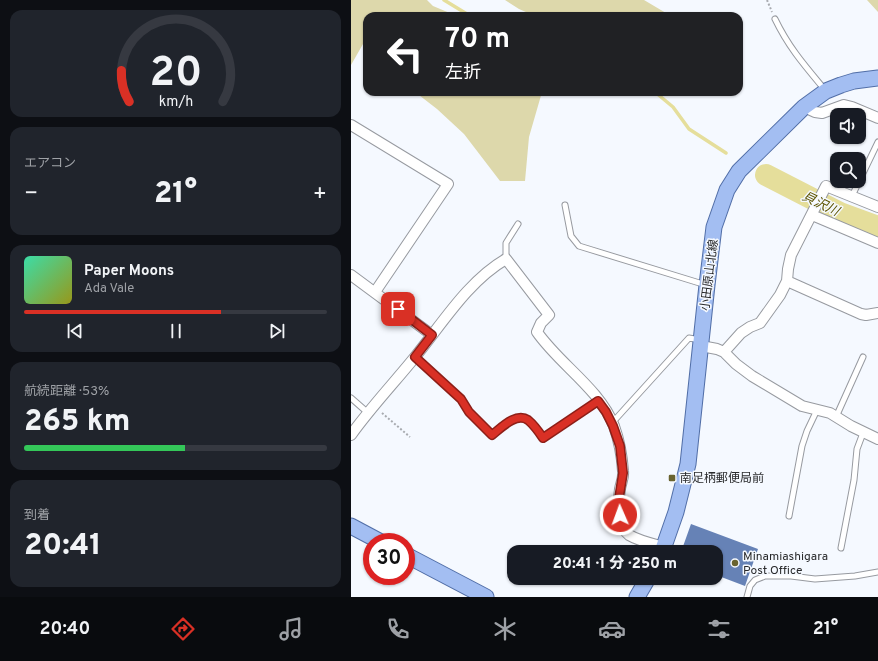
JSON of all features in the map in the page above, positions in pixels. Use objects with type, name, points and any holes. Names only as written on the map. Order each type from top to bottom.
[{"type":"main road","name":"小田原山北線","points":[[665,545],[676,512],[688,464],[714,227],[727,190],[739,171],[804,107],[826,91],[854,81],[878,78]]},
{"type":"main road","points":[[351,526],[364,533]]},
{"type":"main road","points":[[415,560],[486,597]]},
{"type":"main road","points":[[637,597],[643,585]]},
{"type":"street","points":[[804,107],[815,112],[822,113],[844,105],[878,118]]},
{"type":"street","points":[[351,124],[449,184],[375,292]]},
{"type":"street","points":[[724,352],[741,333],[764,320],[780,295],[787,281],[787,269],[791,255],[826,186],[878,207]]},
{"type":"street","points":[[812,215],[878,243]]},
{"type":"street","points":[[351,435],[370,409],[415,357],[471,287],[493,267],[506,259],[549,315],[541,323],[537,332],[561,361],[592,392],[612,423],[620,446],[623,473],[619,498],[622,525],[629,534],[652,545]]},
{"type":"street","points":[[351,275],[432,335]]},
{"type":"street","points":[[787,281],[861,314],[866,315],[878,313]]},
{"type":"street","points":[[701,343],[724,352],[736,364],[752,376],[802,406],[830,413],[863,433],[878,439]]},
{"type":"lane","points":[[775,19],[795,55],[826,91]]},
{"type":"lane","points":[[852,196],[878,142]]},
{"type":"lane","points":[[565,205],[571,236],[579,246],[707,285]]},
{"type":"lane","points":[[506,259],[506,244],[517,224]]},
{"type":"lane","points":[[612,423],[689,338],[701,343]]},
{"type":"lane","points":[[415,357],[461,399],[469,412],[492,435],[514,419],[522,418],[528,420],[543,438],[598,401]]},
{"type":"lane","points":[[836,417],[863,357]]},
{"type":"lane","points":[[351,398],[370,409]]},
{"type":"lane","points":[[789,516],[802,446],[817,410]]},
{"type":"lane","points":[[841,548],[854,480],[857,448],[863,433]]},
{"type":"lane","points":[[747,597],[750,586],[755,580],[765,576],[791,576],[815,579],[855,576],[878,572]]},
{"type":"path","points":[[767,0],[775,19]]},
{"type":"path","points":[[370,409],[410,437]]},
{"type":"shaded area","points":[[351,0],[427,0],[433,6],[447,12],[363,12],[363,44],[351,65]]},
{"type":"shaded area","points":[[505,0],[644,0],[664,12],[526,12]]},
{"type":"shaded area","points":[[867,0],[878,0],[878,12]]},
{"type":"shaded area","points":[[420,96],[541,96],[529,137],[525,181],[500,181],[464,134]]},
{"type":"building","name":"Minamiashigara Post Office","points":[[691,524],[758,549],[745,586],[723,578],[723,545],[684,545]]},
{"type":"waterway","name":"貝沢川","points":[[444,0],[464,12]]},
{"type":"waterway","name":"貝沢川","points":[[660,96],[673,107],[689,129],[726,153]]},
{"type":"waterway","name":"貝沢川","points":[[766,175],[840,213],[878,227]]},
{"type":"place","name":"南足柄郵便局前","points":[[672,478]]},
{"type":"place","name":"Minamiashigara Post Office","points":[[735,563]]},
{"type":"route","points":[[398,309],[432,335],[415,357],[461,399],[469,412],[492,435],[514,419],[522,418],[528,420],[543,438],[598,401],[606,412],[613,426],[620,446],[623,473],[619,498],[620,515]]}]
